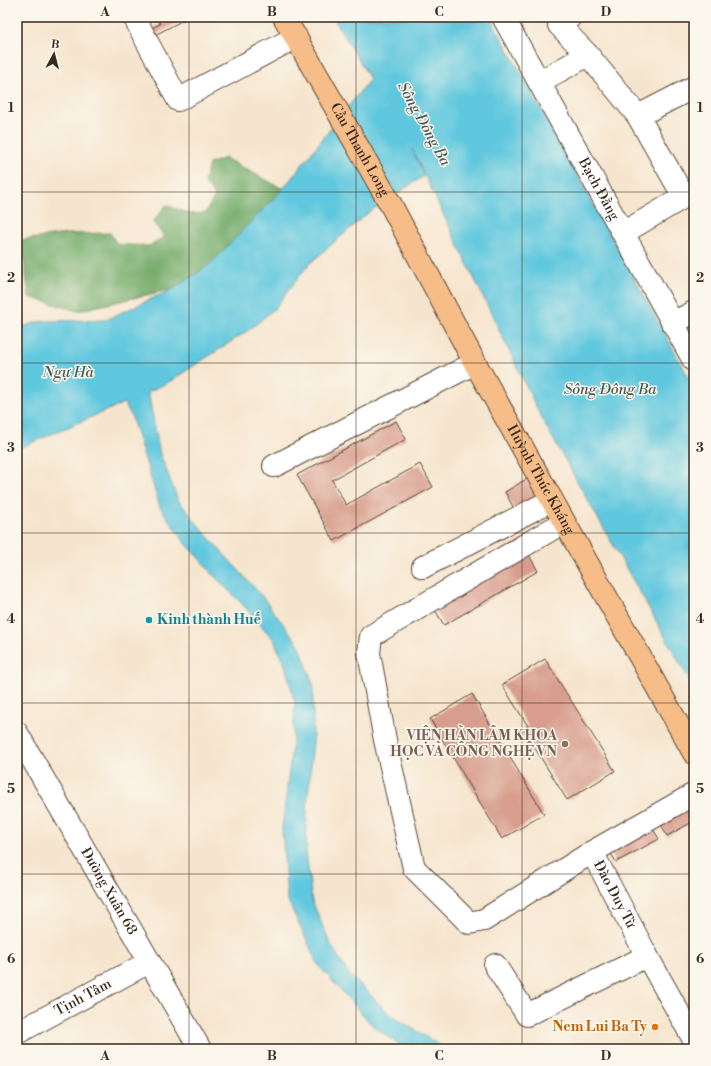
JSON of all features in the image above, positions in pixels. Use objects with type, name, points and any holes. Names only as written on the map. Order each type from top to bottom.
[{"type":"main road","name":"Cầu Thanh Long","points":[[284,17],[391,205]]},
{"type":"main road","name":"Huỳnh Thúc Kháng","points":[[391,205],[475,363],[694,753]]},
{"type":"street","points":[[134,17],[178,100],[296,37]]},
{"type":"street","name":"Bạch Đằng","points":[[504,17],[694,361]]},
{"type":"street","points":[[570,17],[559,25],[588,55],[638,116],[689,194],[623,233]]},
{"type":"street","points":[[539,82],[588,55]]},
{"type":"street","points":[[638,116],[694,87]]},
{"type":"street","points":[[673,323],[694,312]]},
{"type":"street","points":[[274,466],[475,363]]},
{"type":"street","points":[[423,567],[552,500]]},
{"type":"street","points":[[564,522],[371,636],[369,653],[414,868],[454,910],[469,923],[484,920],[592,852]]},
{"type":"street","name":"Đường Xuân 68","points":[[17,733],[200,1049]]},
{"type":"street","name":"Đào Duy Từ","points":[[694,794],[592,852],[647,956],[694,1040]]},
{"type":"street","points":[[495,965],[527,1015],[647,956]]},
{"type":"street","name":"Tịnh Tâm","points":[[17,1033],[149,962]]},
{"type":"green space","points":[[225,158],[283,189],[209,265],[173,289],[77,311],[29,297],[21,240],[66,234],[110,233],[117,244],[149,246],[164,237],[153,222],[166,205],[190,214],[205,213],[215,196],[204,182],[209,164]]},
{"type":"water","points":[[333,17],[490,17],[694,387],[694,688],[542,419],[412,149],[424,176],[369,212],[308,265],[274,309],[249,330],[169,382],[148,392],[160,454],[178,500],[210,539],[261,595],[300,646],[313,684],[313,742],[307,807],[306,851],[312,901],[330,943],[348,973],[392,1016],[446,1049],[406,1049],[374,1027],[319,966],[287,899],[282,828],[293,739],[295,703],[285,665],[274,640],[183,540],[160,507],[131,415],[124,403],[17,449],[17,328],[42,321],[105,320],[173,289],[209,265],[283,189],[370,79]]},
{"type":"building","points":[[158,17],[189,17],[153,36],[150,29],[160,24],[157,18]]},
{"type":"building","points":[[396,421],[406,439],[332,480],[346,505],[420,464],[433,487],[334,541],[297,475]]},
{"type":"building","points":[[530,477],[543,499],[517,514],[505,492]]},
{"type":"building","points":[[521,541],[538,571],[444,625],[426,595]]},
{"type":"building","points":[[545,659],[615,771],[567,800],[523,729],[528,726],[502,685]]},
{"type":"building","points":[[472,694],[544,814],[502,839],[430,719]]},
{"type":"building","points":[[694,806],[694,821],[667,836],[661,824]]},
{"type":"building","points":[[653,829],[659,839],[616,862],[610,852]]},
{"type":"place","name":"Kinh thành Huế","points":[[149,620]]},
{"type":"place","name":"VIỆN HÀN LÂM KHOA HỌC VÀ CÔNG NGHỆ VN","points":[[565,744]]},
{"type":"place","name":"Nem Lui Ba Ty","points":[[655,1027]]},
{"type":"water label","name":"Sông Đông Ba","points":[[424,124]]},
{"type":"water label","name":"Ngự Hà","points":[[68,372]]},
{"type":"water label","name":"Sông Đông Ba","points":[[610,389]]}]
